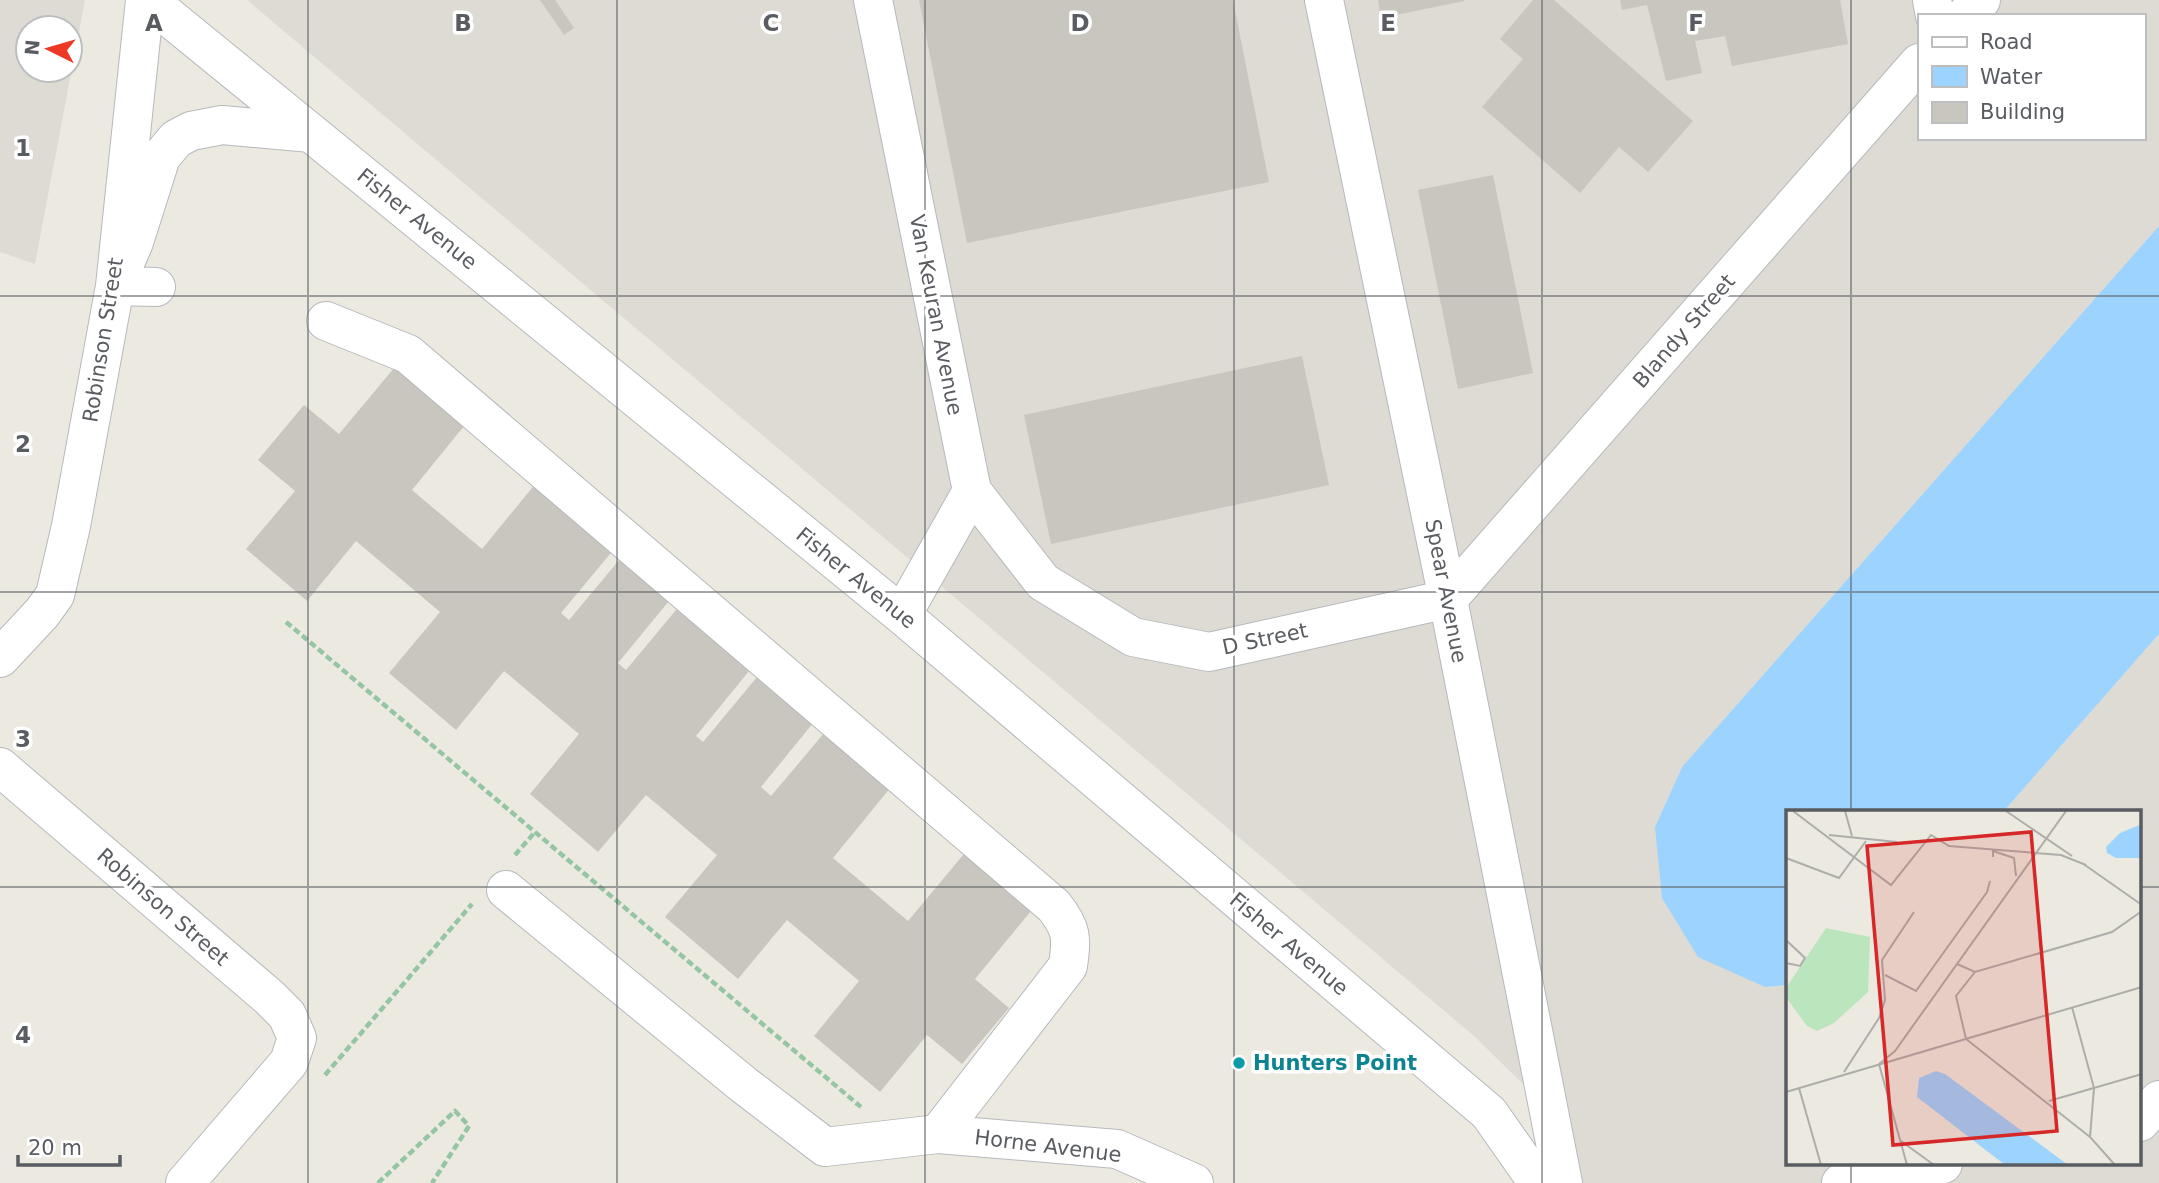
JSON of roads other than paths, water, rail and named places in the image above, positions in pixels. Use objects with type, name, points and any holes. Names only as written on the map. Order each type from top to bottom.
[{"type":"street","name":"Fisher Avenue","points":[[146,0],[902,615],[1489,1113],[1538,1183]]},
{"type":"street","name":"Robinson Street","points":[[0,658],[42,613],[55,594],[71,526],[115,286],[146,0]]},
{"type":"street","name":"Van Keuran Avenue","points":[[873,0],[972,491]]},
{"type":"street","name":"Spear Avenue","points":[[1324,0],[1448,599],[1563,1183]]},
{"type":"street","points":[[1967,14],[1981,0]]},
{"type":"street","name":"Blandy Street","points":[[1448,599],[1918,64]]},
{"type":"street","points":[[156,287],[115,286],[134,242],[161,157],[176,139],[191,131],[222,125],[311,133]]},
{"type":"street","points":[[326,321],[408,354],[1054,906],[1068,923],[1072,939],[1068,966],[938,1134]]},
{"type":"street","points":[[902,615],[972,491]]},
{"type":"street","name":"D Street","points":[[972,491],[1043,582],[1133,637],[1209,652],[1448,599]]},
{"type":"street","name":"Robinson Street","points":[[0,767],[287,1014],[297,1038],[305,1071],[185,1183]]},
{"type":"street","name":"Horne Avenue","points":[[499,882],[744,1085],[825,1147],[938,1134],[1117,1149],[1194,1183]]},
{"type":"street","points":[[2142,1121],[2159,1100]]},
{"type":"street","points":[[1841,1183],[1932,1166]]},
{"type":"water","points":[[2159,226],[2159,634],[2005,810],[1786,810],[1786,985],[1765,987],[1698,957],[1662,898],[1655,827],[1682,767]]},
{"type":"place","name":"Hunters Point","points":[[1239,1063]]}]
